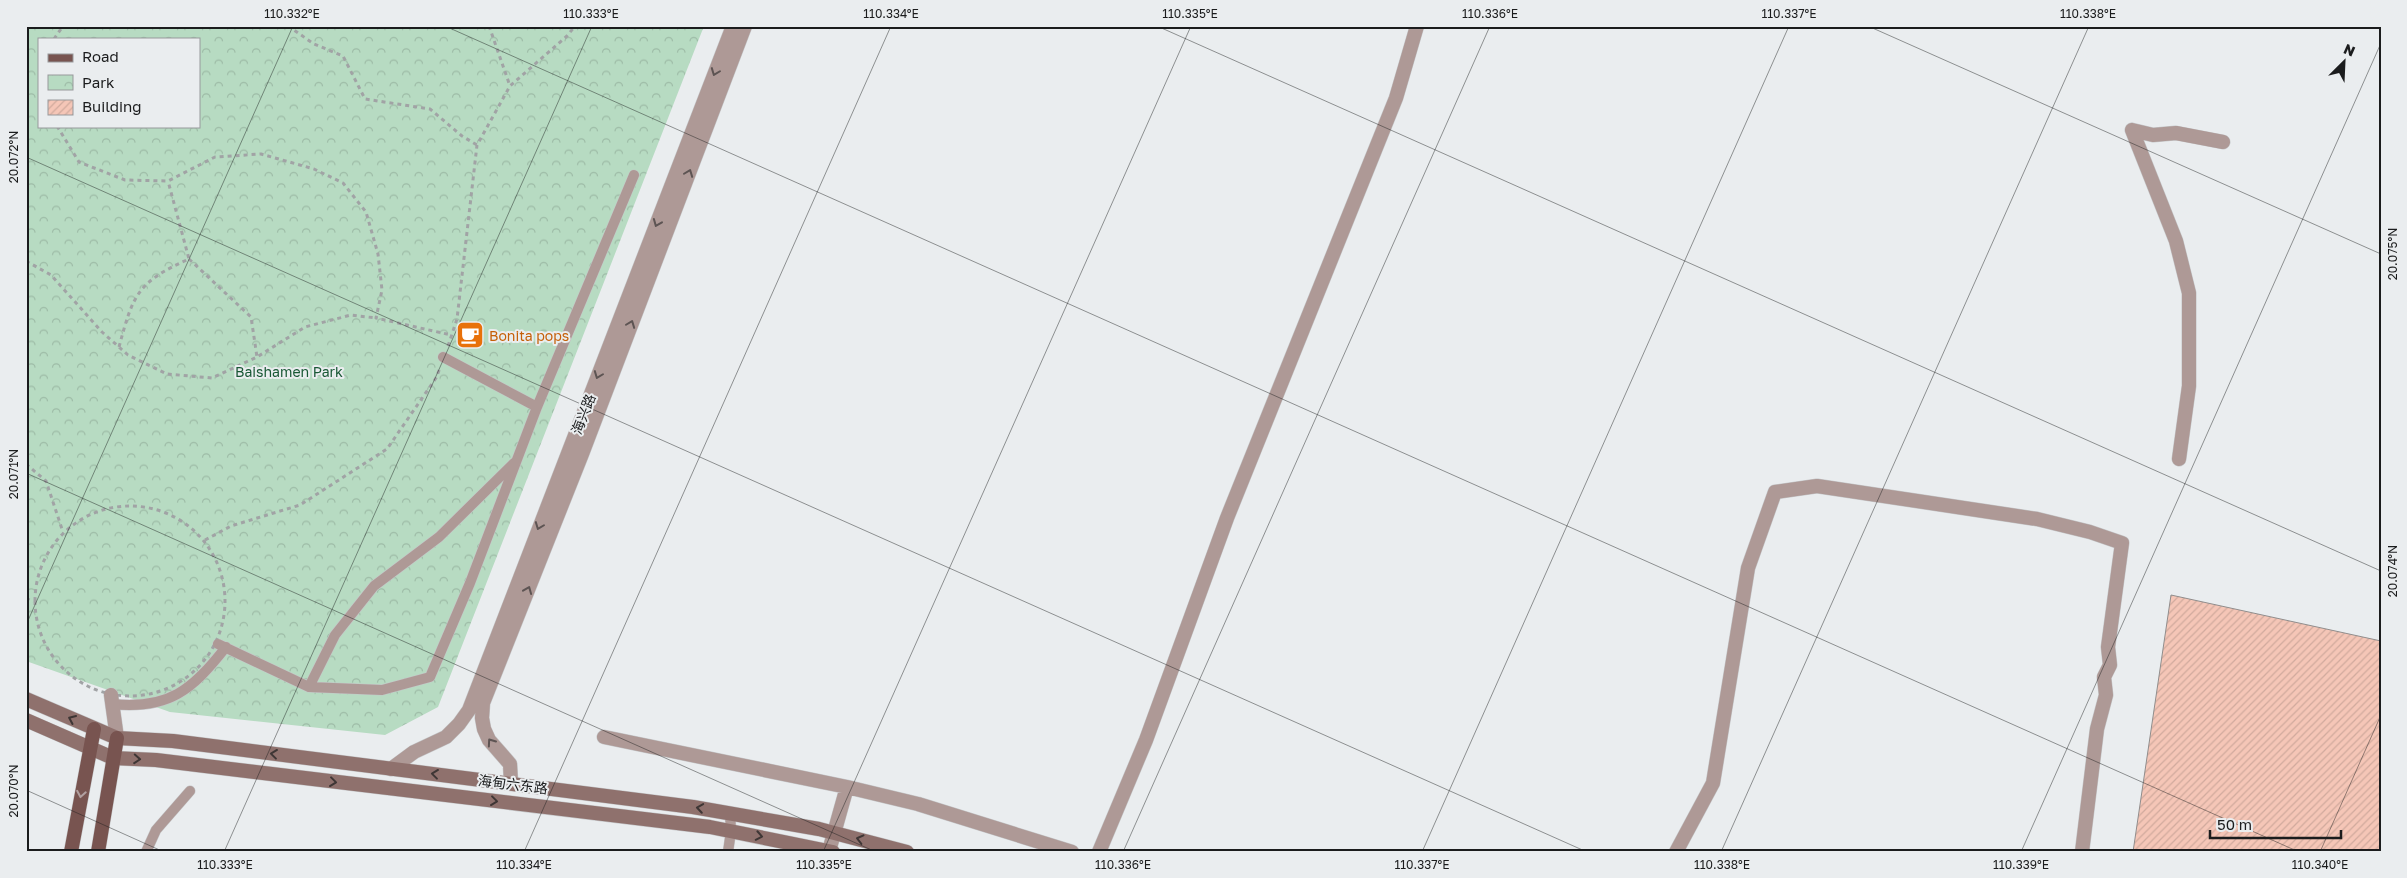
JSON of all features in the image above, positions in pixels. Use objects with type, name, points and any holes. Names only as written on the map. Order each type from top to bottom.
[{"type":"main road","name":"海甸六东路","points":[[26,699],[117,738],[174,741],[730,813],[834,833],[907,852]]},
{"type":"main road","name":"海甸六东路","points":[[26,720],[114,758],[156,760],[731,831],[831,851]]},
{"type":"main road","points":[[71,852],[94,729]]},
{"type":"main road","points":[[98,852],[117,738]]},
{"type":"street","name":"海兴路","points":[[391,769],[414,752],[446,737],[459,724],[468,710],[733,26]]},
{"type":"street","name":"海兴路","points":[[510,784],[510,764],[489,740],[484,729],[482,718],[483,703],[582,454],[745,26]]},
{"type":"street","points":[[1099,852],[1146,740],[1227,518],[1396,98],[1417,26]]},
{"type":"street","points":[[2179,459],[2189,386],[2189,293],[2176,241],[2132,130],[2153,135],[2176,133],[2223,142]]},
{"type":"street","points":[[1676,852],[1713,784],[1748,568],[1775,492],[1816,486],[2036,519],[2090,532],[2122,543],[2108,647],[2110,665],[2104,677],[2106,695],[2097,729],[2082,852]]},
{"type":"street","points":[[112,699],[117,738]]},
{"type":"street","points":[[604,737],[848,786],[918,804],[1072,852]]},
{"type":"street","points":[[831,851],[834,833],[848,786]]},
{"type":"lane","points":[[112,699],[138,706],[178,696],[208,671],[222,646],[309,686],[382,690],[430,677],[470,583],[537,407],[634,175]]},
{"type":"lane","points":[[444,357],[537,407]]},
{"type":"lane","points":[[309,686],[335,635],[374,586],[439,537],[517,460]]},
{"type":"lane","points":[[146,852],[156,830],[190,791]]},
{"type":"lane","points":[[728,852],[731,831],[730,813]]},
{"type":"path","points":[[55,38],[62,26]]},
{"type":"path","points":[[288,26],[314,44],[343,56],[365,99],[430,109],[462,136],[477,145]]},
{"type":"path","points":[[489,26],[494,35],[510,86]]},
{"type":"path","points":[[205,540],[231,526],[300,505],[386,449],[436,378],[457,319],[477,145],[510,86],[567,36],[575,26]]},
{"type":"path","points":[[58,128],[79,162],[125,180],[168,181],[216,157],[261,154],[314,169],[343,183],[366,212],[378,254],[382,290],[376,318]]},
{"type":"path","points":[[168,181],[189,259],[230,295],[251,317],[258,357]]},
{"type":"path","points":[[120,347],[135,297],[163,270],[189,259]]},
{"type":"path","points":[[26,261],[51,275],[102,332],[128,355],[167,374],[212,378],[258,357],[305,327],[351,315],[376,318],[451,335]]},
{"type":"path","points":[[26,464],[46,482],[63,532]]},
{"type":"path","points":[[145,506],[183,521],[205,540],[222,570],[226,619],[222,646],[173,688],[135,698],[112,699],[66,673],[39,635],[33,602],[43,560],[63,532],[102,509],[145,506]]},
{"type":"path","points":[[26,598],[33,602]]},
{"type":"green space","name":"Baishamen Park","points":[[26,26],[704,26],[438,707],[385,735],[170,712],[26,661]]},
{"type":"building","points":[[2171,595],[2381,641],[2381,852],[2133,852]]},
{"type":"place","name":"Bonita pops","points":[[470,335]]}]
